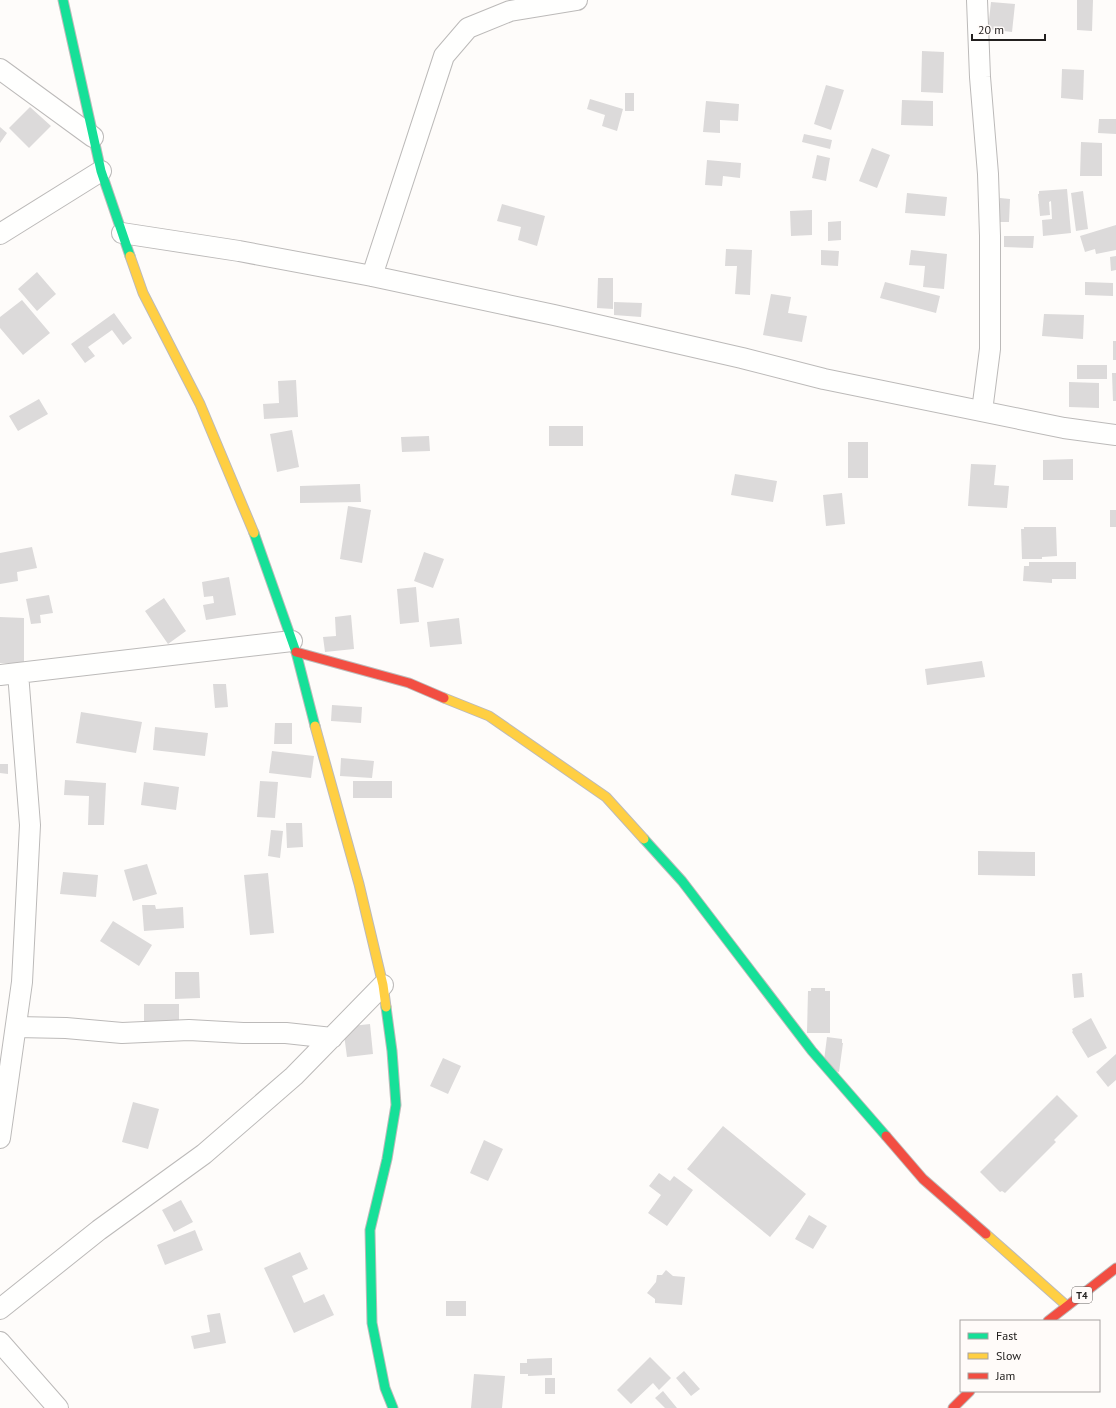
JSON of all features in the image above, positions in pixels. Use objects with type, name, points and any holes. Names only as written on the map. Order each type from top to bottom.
[{"type":"main road","points":[[63,0],[101,172],[143,293],[200,404],[250,521],[294,646],[359,884],[383,985],[392,1051],[396,1105],[387,1159],[370,1230],[372,1322],[384,1388],[393,1408]]},
{"type":"main road","points":[[294,646],[409,683],[489,716],[606,797],[682,881],[812,1051],[923,1179],[1067,1306]]},
{"type":"main road","name":"T4","points":[[1049,1320],[1116,1268]]},
{"type":"main road","points":[[953,1408],[969,1392]]},
{"type":"street","points":[[372,276],[444,56],[468,28],[510,10],[577,0]]},
{"type":"street","points":[[977,0],[980,77],[988,174],[990,236],[990,350],[982,411]]},
{"type":"street","points":[[0,69],[94,137]]},
{"type":"street","points":[[0,234],[101,172]]},
{"type":"street","points":[[122,233],[239,250],[372,276],[734,356],[824,379],[1064,428],[1116,435]]},
{"type":"street","points":[[0,1138],[22,982],[30,825],[9,674],[294,646]]},
{"type":"street","points":[[0,1309],[99,1230],[204,1154],[294,1076],[383,985]]},
{"type":"street","points":[[16,1027],[66,1028],[122,1033],[189,1030],[243,1033],[286,1033],[332,1038]]},
{"type":"street","points":[[0,1342],[58,1408]]},
{"type":"building","points":[[1077,0],[1093,0],[1092,31],[1077,30]]},
{"type":"building","points":[[991,2],[1015,4],[1012,32],[988,29]]},
{"type":"building","points":[[922,51],[944,52],[943,93],[921,92]]},
{"type":"building","points":[[1062,69],[1084,70],[1083,100],[1061,98]]},
{"type":"building","points":[[826,85],[844,90],[831,130],[814,124]]},
{"type":"building","points":[[625,93],[634,93],[634,111],[625,111]]},
{"type":"building","points":[[590,99],[623,109],[617,131],[602,126],[605,115],[587,109]]},
{"type":"building","points":[[902,100],[933,101],[933,126],[901,125]]},
{"type":"building","points":[[706,101],[739,104],[738,121],[720,120],[720,133],[703,132]]},
{"type":"building","points":[[30,107],[51,126],[29,148],[9,128]]},
{"type":"building","points":[[1099,119],[1116,119],[1116,134],[1098,133]]},
{"type":"building","points":[[0,127],[7,133],[0,143]]},
{"type":"building","points":[[804,134],[832,140],[830,149],[802,142]]},
{"type":"building","points":[[1081,142],[1102,143],[1102,176],[1080,176]]},
{"type":"building","points":[[872,148],[890,155],[877,188],[859,181]]},
{"type":"building","points":[[817,155],[830,158],[826,181],[812,178]]},
{"type":"building","points":[[707,160],[741,163],[740,178],[723,176],[722,186],[705,185]]},
{"type":"building","points":[[1067,189],[1071,233],[1043,236],[1042,220],[1052,219],[1051,201],[1049,202],[1050,215],[1040,216],[1039,191]]},
{"type":"building","points":[[1083,191],[1088,229],[1076,231],[1071,193]]},
{"type":"building","points":[[907,193],[947,197],[945,216],[905,213]]},
{"type":"building","points":[[1000,198],[1010,199],[1009,222],[998,222]]},
{"type":"building","points":[[502,204],[545,216],[537,246],[518,240],[521,227],[497,221]]},
{"type":"building","points":[[812,210],[812,235],[791,236],[790,211]]},
{"type":"building","points":[[841,221],[841,240],[828,241],[828,222]]},
{"type":"building","points":[[1116,225],[1116,250],[1096,254],[1095,249],[1085,252],[1080,236]]},
{"type":"building","points":[[1004,236],[1034,236],[1033,248],[1004,247]]},
{"type":"building","points":[[726,249],[752,250],[750,295],[735,294],[737,266],[725,266]]},
{"type":"building","points":[[821,250],[839,251],[838,266],[821,265]]},
{"type":"building","points":[[911,250],[947,254],[944,289],[923,287],[925,266],[909,265]]},
{"type":"building","points":[[1116,256],[1116,270],[1111,271],[1110,257]]},
{"type":"building","points":[[37,272],[56,294],[37,311],[18,289]]},
{"type":"building","points":[[598,278],[613,278],[613,309],[597,308]]},
{"type":"building","points":[[885,282],[940,296],[936,313],[880,298]]},
{"type":"building","points":[[1085,282],[1113,283],[1113,296],[1085,295]]},
{"type":"building","points":[[771,294],[791,297],[788,313],[807,316],[802,342],[763,335]]},
{"type":"building","points":[[22,300],[50,333],[23,355],[0,328],[0,317]]},
{"type":"building","points":[[614,302],[642,303],[641,317],[614,315]]},
{"type":"building","points":[[114,313],[132,338],[123,345],[112,330],[88,347],[95,356],[85,363],[71,344]]},
{"type":"building","points":[[1044,314],[1084,315],[1083,339],[1042,336]]},
{"type":"building","points":[[1113,341],[1116,341],[1116,360],[1113,360]]},
{"type":"building","points":[[1077,365],[1107,365],[1107,379],[1077,379]]},
{"type":"building","points":[[1112,373],[1116,373],[1116,401],[1113,401]]},
{"type":"building","points":[[296,380],[298,417],[264,419],[263,404],[279,403],[278,381]]},
{"type":"building","points":[[1069,382],[1099,383],[1099,408],[1069,407]]},
{"type":"building","points":[[39,399],[48,414],[18,431],[9,416]]},
{"type":"building","points":[[549,426],[583,426],[583,446],[549,446]]},
{"type":"building","points":[[292,430],[299,467],[277,472],[270,434]]},
{"type":"building","points":[[429,436],[430,451],[402,452],[401,437]]},
{"type":"building","points":[[848,442],[868,442],[868,478],[848,478]]},
{"type":"building","points":[[1073,459],[1073,480],[1043,480],[1043,460]]},
{"type":"building","points":[[971,464],[996,465],[994,485],[1009,486],[1007,508],[968,506]]},
{"type":"building","points":[[735,474],[777,481],[773,502],[731,495]]},
{"type":"building","points":[[360,484],[361,502],[300,503],[300,486]]},
{"type":"building","points":[[842,493],[845,524],[826,526],[823,495]]},
{"type":"building","points":[[348,506],[371,510],[362,563],[340,559]]},
{"type":"building","points":[[1110,510],[1116,510],[1116,527],[1110,527]]},
{"type":"building","points":[[1024,527],[1056,527],[1057,556],[1042,557],[1042,559],[1022,559],[1021,529],[1024,529]]},
{"type":"building","points":[[32,547],[37,568],[17,572],[18,581],[0,584],[0,553]]},
{"type":"building","points":[[424,552],[444,559],[433,588],[414,581]]},
{"type":"building","points":[[1029,562],[1076,562],[1076,579],[1052,579],[1052,583],[1023,581],[1024,566],[1029,566]]},
{"type":"building","points":[[229,577],[236,615],[206,620],[203,605],[214,603],[213,596],[204,597],[202,582]]},
{"type":"building","points":[[416,587],[419,622],[400,624],[397,589]]},
{"type":"building","points":[[49,595],[53,613],[40,615],[41,623],[31,624],[26,599]]},
{"type":"building","points":[[164,598],[186,631],[168,644],[145,611]]},
{"type":"building","points":[[351,615],[354,649],[325,652],[323,637],[336,636],[335,617]]},
{"type":"building","points":[[0,617],[24,618],[24,664],[0,663]]},
{"type":"building","points":[[459,618],[462,644],[430,647],[427,622]]},
{"type":"building","points":[[982,661],[985,677],[927,685],[925,669]]},
{"type":"building","points":[[213,684],[226,684],[228,707],[215,708]]},
{"type":"building","points":[[332,705],[362,707],[361,723],[331,721]]},
{"type":"building","points":[[81,712],[142,722],[136,753],[76,743]]},
{"type":"building","points":[[275,723],[292,723],[292,744],[274,744]]},
{"type":"building","points":[[155,727],[208,733],[205,756],[153,750]]},
{"type":"building","points":[[272,751],[314,756],[311,778],[269,773]]},
{"type":"building","points":[[341,758],[374,761],[372,778],[340,776]]},
{"type":"building","points":[[0,764],[8,764],[8,774],[0,773]]},
{"type":"building","points":[[65,780],[106,783],[104,825],[88,825],[89,796],[64,795]]},
{"type":"building","points":[[260,781],[278,782],[275,818],[257,817]]},
{"type":"building","points":[[353,781],[392,781],[392,798],[353,798]]},
{"type":"building","points":[[144,782],[179,787],[176,810],[141,805]]},
{"type":"building","points":[[286,823],[302,823],[303,847],[287,848]]},
{"type":"building","points":[[271,830],[283,831],[280,858],[268,856]]},
{"type":"building","points":[[978,851],[1035,852],[1035,876],[978,875]]},
{"type":"building","points":[[147,864],[157,894],[133,901],[124,870]]},
{"type":"building","points":[[63,872],[98,875],[96,897],[60,894]]},
{"type":"building","points":[[268,873],[274,933],[250,935],[244,875]]},
{"type":"building","points":[[142,905],[155,905],[156,909],[183,907],[184,928],[144,931]]},
{"type":"building","points":[[113,921],[152,945],[139,966],[100,941]]},
{"type":"building","points":[[175,972],[199,972],[200,998],[175,999]]},
{"type":"building","points":[[1082,973],[1084,997],[1074,998],[1072,974]]},
{"type":"building","points":[[811,988],[825,988],[825,991],[830,991],[830,1033],[807,1033],[808,991],[811,991]]},
{"type":"building","points":[[144,1004],[179,1004],[179,1023],[144,1023]]},
{"type":"building","points":[[1091,1018],[1107,1048],[1088,1058],[1072,1032],[1072,1029]]},
{"type":"building","points":[[370,1024],[373,1054],[347,1057],[343,1027]]},
{"type":"building","points":[[827,1037],[842,1039],[843,1043],[839,1072],[823,1068]]},
{"type":"building","points":[[1116,1054],[1116,1080],[1108,1087],[1096,1072]]},
{"type":"building","points":[[443,1058],[461,1066],[448,1094],[430,1086]]},
{"type":"building","points":[[1057,1095],[1078,1116],[1054,1140],[1056,1142],[1005,1193],[1002,1191],[1000,1192],[980,1172]]},
{"type":"building","points":[[133,1102],[159,1109],[148,1149],[122,1142]]},
{"type":"building","points":[[723,1126],[806,1194],[770,1237],[687,1169]]},
{"type":"building","points":[[484,1140],[503,1149],[488,1181],[470,1173]]},
{"type":"building","points":[[659,1173],[670,1181],[674,1176],[693,1190],[667,1226],[648,1213],[661,1195],[649,1186]]},
{"type":"building","points":[[181,1200],[193,1222],[174,1232],[162,1210]]},
{"type":"building","points":[[809,1215],[827,1226],[813,1249],[795,1239]]},
{"type":"building","points":[[195,1230],[203,1250],[165,1265],[157,1245]]},
{"type":"building","points":[[300,1252],[308,1269],[292,1276],[304,1303],[324,1294],[334,1315],[294,1333],[264,1268]]},
{"type":"building","points":[[666,1270],[673,1276],[685,1277],[682,1305],[655,1303],[655,1299],[647,1293],[656,1282],[657,1275],[662,1275]]},
{"type":"building","points":[[446,1301],[466,1301],[466,1316],[446,1316]]},
{"type":"building","points":[[220,1313],[226,1343],[194,1349],[191,1336],[210,1332],[207,1315]]},
{"type":"building","points":[[650,1357],[671,1378],[659,1390],[653,1383],[631,1404],[617,1390]]},
{"type":"building","points":[[552,1358],[552,1375],[528,1376],[528,1374],[520,1374],[520,1363],[527,1363],[527,1359]]},
{"type":"building","points":[[684,1371],[700,1389],[691,1396],[676,1378]]},
{"type":"building","points":[[474,1374],[505,1376],[502,1408],[471,1408]]},
{"type":"building","points":[[545,1378],[555,1378],[555,1394],[545,1394]]},
{"type":"building","points":[[663,1391],[677,1408],[665,1408],[655,1398]]},
{"type":"traffic: fast","points":[[63,0],[101,171],[130,256]]},
{"type":"traffic: fast","points":[[254,533],[296,652],[315,726]]},
{"type":"traffic: fast","points":[[644,839],[682,881],[812,1051],[886,1136]]},
{"type":"traffic: fast","points":[[386,1007],[392,1051],[396,1105],[387,1159],[370,1230],[372,1323],[385,1388],[393,1408]]},
{"type":"traffic: slow","points":[[130,256],[143,293],[200,404],[254,533]]},
{"type":"traffic: slow","points":[[444,698],[489,716],[606,797],[644,839]]},
{"type":"traffic: slow","points":[[315,726],[359,884],[383,985],[386,1007]]},
{"type":"traffic: slow","points":[[986,1234],[1067,1306]]},
{"type":"traffic: jam","points":[[296,652],[409,683],[444,698]]},
{"type":"traffic: jam","points":[[886,1136],[923,1179],[986,1234]]},
{"type":"traffic: jam","points":[[1049,1320],[1116,1268]]},
{"type":"traffic: jam","points":[[953,1408],[969,1392]]}]
